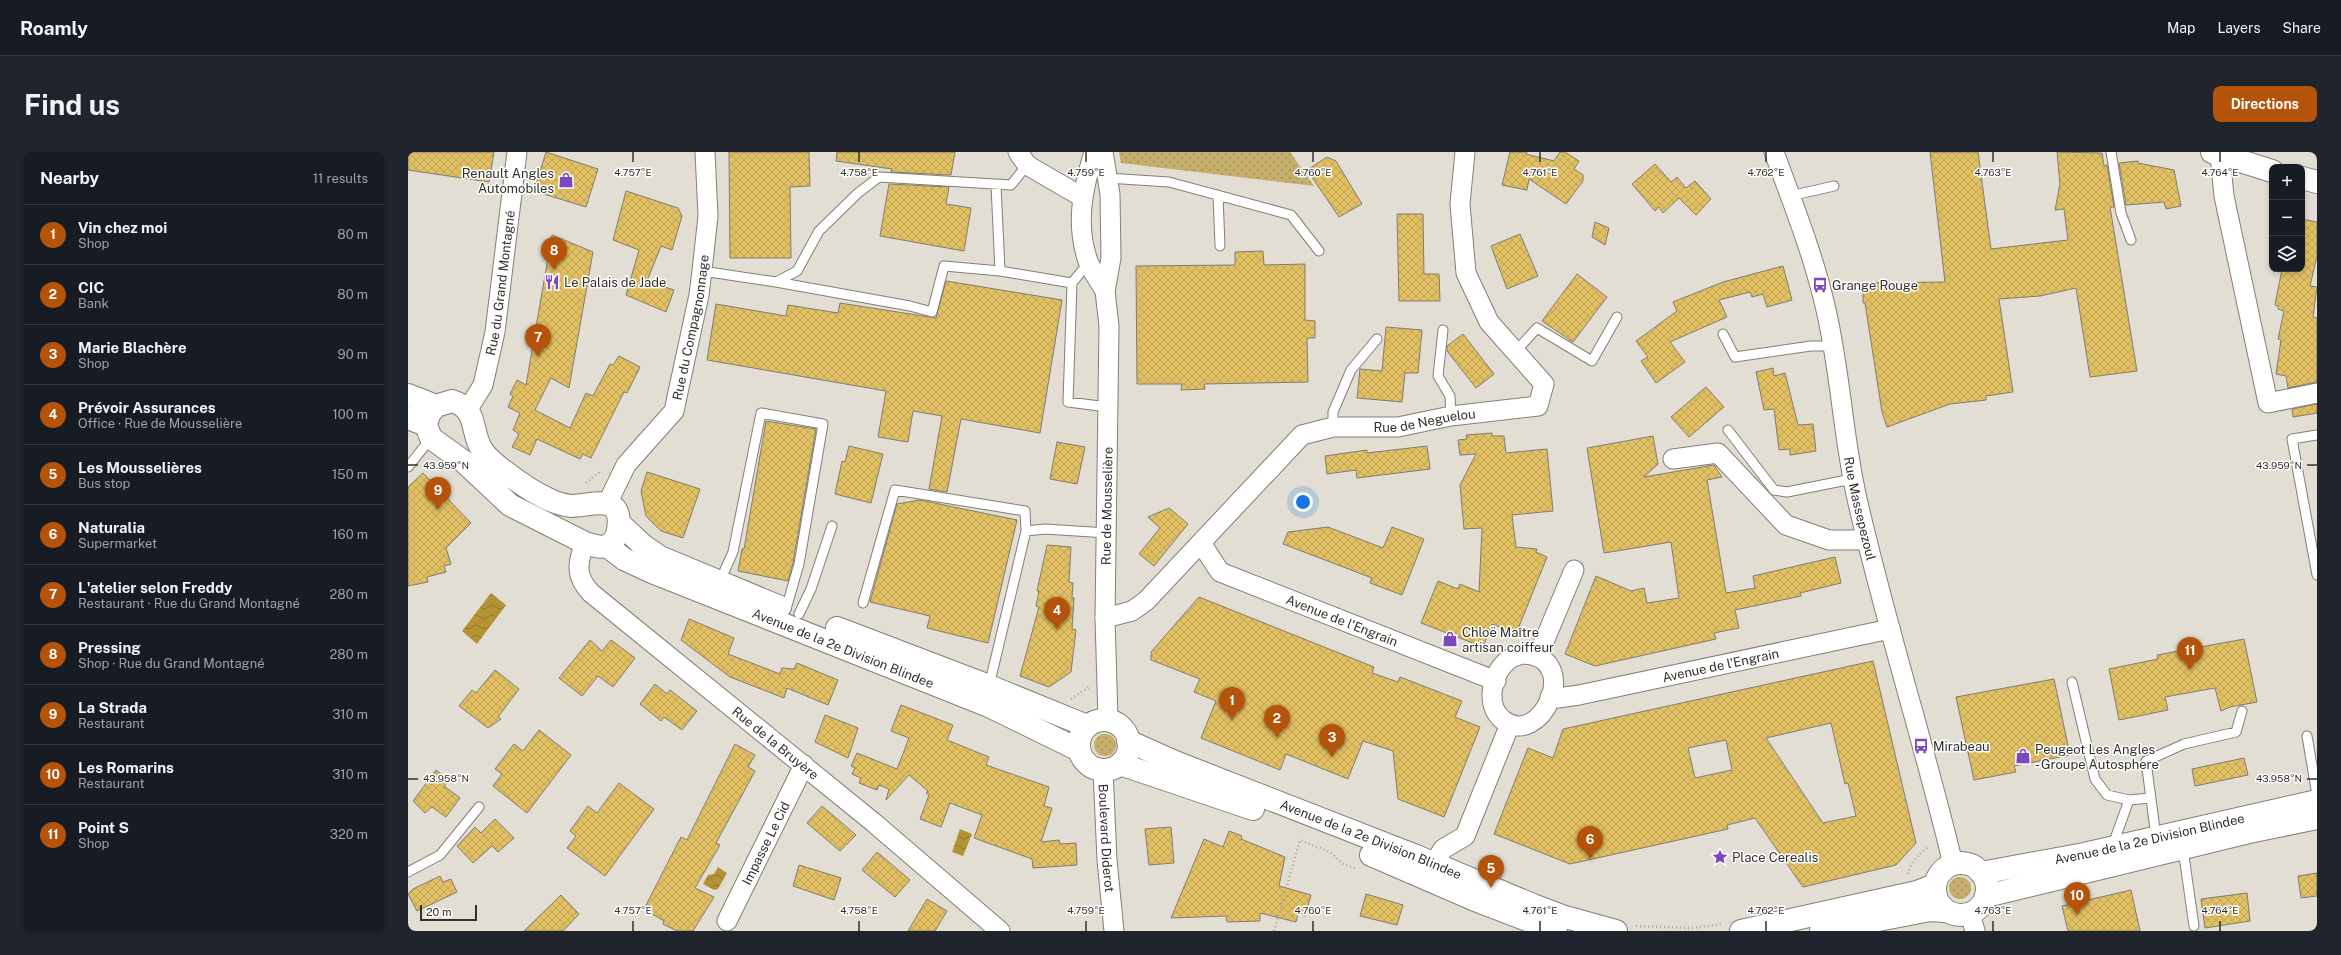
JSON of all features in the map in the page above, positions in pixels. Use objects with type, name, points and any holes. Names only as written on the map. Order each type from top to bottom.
[{"type":"main road","points":[[2216,153],[2269,170]]},
{"type":"main road","points":[[2305,179],[2317,182]]},
{"type":"main road","points":[[408,395],[425,422],[453,453],[510,505],[585,543],[597,546],[607,546],[617,535],[619,523]]},
{"type":"main road","points":[[425,422],[444,402],[452,401],[461,404],[468,410],[482,450],[494,464],[523,485],[551,501],[571,506],[598,501],[607,504]]},
{"type":"main road","name":"Avenue de la 2e Division Blindee","points":[[607,504],[614,510],[619,523],[645,547],[660,557],[792,612],[989,686],[1087,726]]},
{"type":"main road","name":"Avenue de la 2e Division Blindee","points":[[607,546],[624,559],[652,572],[989,706],[1079,750]]},
{"type":"main road","points":[[1108,720],[1118,724],[1126,732],[1128,751],[1111,767],[1088,764],[1079,750],[1082,733],[1087,726],[1097,721],[1108,720]]},
{"type":"main road","name":"Avenue de la 2e Division Blindee","points":[[1128,741],[1175,762],[1562,916],[1625,928]]},
{"type":"main road","name":"Avenue de la 2e Division Blindee","points":[[1111,767],[1235,802],[1391,863],[1533,923],[1556,931]]},
{"type":"main road","name":"Avenue de la 2e Division Blindee","points":[[1981,872],[2032,864],[2317,802]]},
{"type":"main road","name":"Avenue de la 2e Division Blindee","points":[[1986,896],[2317,818]]},
{"type":"main road","points":[[1953,864],[1968,864],[1981,872],[1986,884],[1986,896],[1972,922],[1945,910],[1938,904],[1935,894],[1935,885],[1938,876],[1945,869],[1953,864]]},
{"type":"main road","points":[[1734,927],[1916,892],[1935,885]]},
{"type":"main road","points":[[1821,931],[1930,910],[1945,910]]},
{"type":"street","name":"Rue du Grand Montagné","points":[[468,410],[483,385],[495,332],[517,152]]},
{"type":"street","name":"Rue du Compagnonnage","points":[[607,504],[626,465],[674,411],[699,295],[702,271],[708,216],[705,152]]},
{"type":"street","name":"Rue de Mousselière","points":[[1094,152],[1082,197],[1081,216],[1089,262],[1105,291]]},
{"type":"street","name":"Rue de Mousselière","points":[[1103,152],[1110,194],[1111,258],[1105,291],[1108,326],[1105,618],[1108,720]]},
{"type":"street","name":"Rue de Neguelou","points":[[1105,618],[1132,611],[1146,601],[1302,435],[1334,427],[1398,427],[1451,416],[1538,406],[1544,384],[1489,322],[1466,273],[1460,204],[1465,152]]},
{"type":"street","name":"Rue Massepezoul","points":[[1774,152],[1820,285],[1834,346],[1852,478],[1890,629],[1953,864]]},
{"type":"street","points":[[2216,153],[2268,403],[2317,392]]},
{"type":"street","points":[[1023,159],[1082,197]]},
{"type":"street","points":[[1673,459],[1718,453],[1786,525],[1829,540],[1867,540]]},
{"type":"street","name":"Rue de la Bruyère","points":[[585,543],[579,558],[579,574],[582,584],[591,593],[804,765],[1000,931]]},
{"type":"street","name":"Avenue de l'Engrain","points":[[1202,543],[1220,572],[1496,681]]},
{"type":"street","points":[[1538,656],[1574,570]]},
{"type":"street","name":"Avenue de l'Engrain","points":[[1550,697],[1558,698],[1579,695],[1890,629]]},
{"type":"street","points":[[1524,654],[1538,656],[1548,663],[1554,680],[1550,697],[1544,712],[1538,719],[1522,726],[1510,724],[1498,716],[1494,708],[1492,691],[1496,681],[1502,667],[1508,660],[1524,654]]},
{"type":"street","points":[[1434,864],[1443,849],[1465,836],[1510,724]]},
{"type":"street","name":"Impasse Le Cid","points":[[727,921],[804,765]]},
{"type":"street","name":"Boulevard Diderot","points":[[1111,767],[1107,860],[1114,931]]},
{"type":"lane","points":[[2111,152],[2121,213],[2131,240]]},
{"type":"lane","points":[[776,282],[797,271],[819,231],[858,193],[879,178],[1010,185],[1023,159]]},
{"type":"lane","points":[[1107,178],[1169,182],[1291,215],[1319,251]]},
{"type":"lane","points":[[996,185],[1000,271]]},
{"type":"lane","points":[[1790,196],[1834,186]]},
{"type":"lane","points":[[1218,195],[1220,246]]},
{"type":"lane","points":[[1089,262],[1072,283],[1068,402],[1108,407]]},
{"type":"lane","points":[[702,271],[776,282],[932,312],[944,266],[1000,271],[1072,283]]},
{"type":"lane","points":[[1516,351],[1537,328],[1592,361],[1617,316]]},
{"type":"lane","points":[[1443,330],[1438,376],[1450,396],[1451,416]]},
{"type":"lane","points":[[1723,334],[1735,357],[1811,346],[1834,346]]},
{"type":"lane","points":[[1334,427],[1333,412],[1351,370],[1377,339]]},
{"type":"lane","points":[[720,582],[733,552],[761,413],[823,424],[792,612]]},
{"type":"lane","points":[[408,467],[425,422]]},
{"type":"lane","points":[[1728,430],[1774,490],[1787,492],[1852,478]]},
{"type":"lane","points":[[2317,435],[2292,439],[2317,575]]},
{"type":"lane","points":[[863,603],[895,490],[1025,510],[1026,531],[989,686]]},
{"type":"lane","points":[[792,612],[810,589],[832,526]]},
{"type":"lane","points":[[1026,531],[1045,529],[1107,533]]},
{"type":"lane","points":[[2072,682],[2094,779],[2108,795],[2129,800],[2150,798]]},
{"type":"lane","points":[[2156,837],[2146,761],[2184,744],[2236,732],[2242,710]]},
{"type":"lane","points":[[2307,736],[2317,796]]},
{"type":"lane","points":[[2117,846],[2116,836],[2129,800]]},
{"type":"lane","points":[[408,872],[440,855],[479,807]]},
{"type":"lane","points":[[2183,849],[2194,926]]},
{"type":"path","points":[[580,488],[618,458],[626,465]]},
{"type":"path","points":[[1066,702],[1092,684]]},
{"type":"path","points":[[1274,931],[1300,840],[1330,852],[1343,864],[1364,872]]},
{"type":"path","points":[[1906,882],[1910,866],[1922,851],[1932,846]]},
{"type":"path","points":[[1625,928],[1734,927]]},
{"type":"shaded area","points":[[1119,152],[1290,152],[1314,186],[1121,163]]},
{"type":"shaded area","points":[[1105,734],[1113,737],[1116,745],[1113,753],[1105,756],[1097,753],[1094,745],[1097,737]]},
{"type":"shaded area","points":[[1960,877],[1968,880],[1971,888],[1968,896],[1960,899],[1952,896],[1949,888],[1952,880]]},
{"type":"water","points":[[491,593],[506,605],[477,644],[462,631]]},
{"type":"water","points":[[960,829],[972,834],[963,856],[952,852]]},
{"type":"water","points":[[718,867],[727,873],[718,889],[714,890],[703,884],[708,875],[714,874]]},
{"type":"building","points":[[408,152],[494,152],[489,182],[408,170]]},
{"type":"building","name":"Renault Angles Automobiles","points":[[546,152],[598,169],[586,207],[534,191]]},
{"type":"building","points":[[729,152],[809,152],[810,186],[790,187],[791,258],[730,258]]},
{"type":"building","points":[[837,152],[955,152],[951,175],[891,172],[892,169],[836,161]]},
{"type":"building","points":[[1510,152],[1527,152],[1526,154],[1554,161],[1560,152],[1565,152],[1579,161],[1574,169],[1583,175],[1583,181],[1566,204],[1529,179],[1527,190],[1502,185]]},
{"type":"building","points":[[1930,152],[1978,152],[1991,249],[2068,240],[2064,209],[2055,210],[2060,184],[2057,152],[2102,153],[2104,166],[2107,165],[2114,207],[2110,207],[2137,371],[2090,377],[2076,288],[2040,296],[1999,299],[2013,392],[1986,396],[1986,400],[1950,404],[1887,427],[1882,412],[1865,303],[1863,303],[1863,283],[1945,282]]},
{"type":"building","points":[[1327,157],[1336,161],[1362,204],[1339,217],[1307,170]]},
{"type":"building","points":[[2138,161],[2138,163],[2174,170],[2181,206],[2166,209],[2164,202],[2126,205],[2119,163]]},
{"type":"building","points":[[1655,164],[1671,182],[1677,177],[1686,188],[1695,181],[1711,199],[1696,215],[1679,198],[1663,213],[1659,207],[1655,211],[1632,184]]},
{"type":"building","points":[[889,184],[949,187],[946,204],[971,208],[964,251],[880,236]]},
{"type":"building","points":[[626,191],[678,208],[682,216],[672,250],[661,246],[647,281],[674,290],[666,312],[626,295],[639,250],[613,240]]},
{"type":"building","points":[[1397,214],[1423,214],[1424,274],[1439,274],[1440,301],[1399,301]]},
{"type":"building","points":[[2305,220],[2317,222],[2317,256],[2310,286],[2317,287],[2313,317],[2317,318],[2317,382],[2288,388],[2286,376],[2276,374],[2281,340],[2278,339],[2284,311],[2278,309],[2278,306],[2275,305],[2281,272],[2305,272]]},
{"type":"building","points":[[1595,222],[1609,228],[1605,245],[1592,237]]},
{"type":"building","points":[[1520,234],[1538,276],[1507,289],[1491,246]]},
{"type":"building","points":[[552,235],[593,252],[569,388],[551,378],[535,410],[570,428],[586,393],[593,396],[610,364],[613,365],[619,356],[640,367],[627,393],[624,392],[591,458],[583,454],[580,459],[537,439],[530,455],[512,447],[519,434],[513,430],[520,413],[508,407],[513,396],[510,394],[517,380],[526,385]]},
{"type":"building","points":[[1263,251],[1264,265],[1305,264],[1305,320],[1315,321],[1315,338],[1307,338],[1308,382],[1204,384],[1205,389],[1181,390],[1182,384],[1137,384],[1136,266],[1235,265],[1235,252]]},
{"type":"building","points":[[1783,266],[1792,300],[1767,307],[1763,294],[1752,297],[1750,292],[1719,300],[1727,317],[1670,342],[1685,362],[1656,383],[1641,361],[1648,357],[1636,341],[1677,311],[1673,302],[1723,282]]},
{"type":"building","points":[[1577,274],[1607,297],[1573,342],[1542,321]]},
{"type":"building","points":[[946,281],[1062,300],[1040,433],[961,419],[947,492],[929,489],[942,416],[913,411],[908,442],[878,437],[886,391],[707,360],[716,304],[786,316],[788,305],[838,313],[840,303],[936,318]]},
{"type":"building","points":[[1386,327],[1422,330],[1418,373],[1405,373],[1402,402],[1357,398],[1360,369],[1382,371]]},
{"type":"building","points":[[1463,334],[1494,374],[1476,388],[1447,351],[1447,346]]},
{"type":"building","points":[[1773,368],[1774,376],[1785,373],[1798,425],[1813,424],[1816,451],[1790,455],[1790,449],[1779,450],[1774,409],[1764,410],[1756,372]]},
{"type":"building","points":[[1706,387],[1724,407],[1689,437],[1671,417]]},
{"type":"building","points":[[2317,404],[2317,413],[2293,417],[2292,409]]},
{"type":"building","points":[[766,421],[816,429],[793,563],[788,581],[738,571],[742,549],[744,549]]},
{"type":"building","points":[[1492,433],[1492,436],[1504,436],[1506,453],[1547,449],[1553,511],[1512,515],[1516,547],[1537,549],[1536,552],[1547,557],[1516,634],[1492,624],[1483,647],[1421,623],[1438,581],[1458,589],[1460,584],[1479,592],[1482,528],[1464,529],[1460,485],[1476,454],[1460,455],[1458,440],[1467,439],[1466,435]]},
{"type":"building","points":[[1653,436],[1658,464],[1644,477],[1714,465],[1722,477],[1707,480],[1726,593],[1755,588],[1753,576],[1835,557],[1841,583],[1800,593],[1801,596],[1735,610],[1739,628],[1714,633],[1716,639],[1595,666],[1565,654],[1596,576],[1631,591],[1644,588],[1647,603],[1679,598],[1671,542],[1604,553],[1587,448]]},
{"type":"building","points":[[1057,442],[1085,447],[1077,484],[1050,479]]},
{"type":"building","points":[[849,446],[883,454],[871,503],[835,494],[842,461],[845,462]]},
{"type":"building","points":[[1427,446],[1430,469],[1357,478],[1356,470],[1327,474],[1325,456],[1367,450],[1367,453]]},
{"type":"building","points":[[647,472],[700,489],[683,538],[661,531],[646,516],[641,491]]},
{"type":"building","points":[[423,473],[471,523],[446,548],[451,564],[444,566],[446,572],[427,577],[428,582],[408,586],[408,487]]},
{"type":"building","points":[[920,500],[1017,520],[988,643],[927,628],[930,616],[870,602],[897,504]]},
{"type":"building","points":[[1169,508],[1188,524],[1154,566],[1139,554],[1160,528],[1148,517]]},
{"type":"building","points":[[1328,527],[1383,548],[1392,527],[1424,539],[1402,595],[1370,583],[1372,578],[1283,544],[1288,532]]},
{"type":"building","points":[[1047,545],[1071,547],[1069,582],[1073,583],[1072,598],[1074,598],[1072,629],[1076,630],[1071,672],[1049,687],[1020,676],[1039,607],[1036,606],[1039,591],[1037,591]]},
{"type":"building","points":[[1199,597],[1374,667],[1372,673],[1398,682],[1400,677],[1462,701],[1455,717],[1480,727],[1444,817],[1398,799],[1393,751],[1363,741],[1348,779],[1286,754],[1280,770],[1201,738],[1216,701],[1194,692],[1200,679],[1151,660],[1151,652]]},
{"type":"building","points":[[689,619],[734,638],[728,654],[780,674],[782,668],[794,669],[797,663],[838,680],[828,705],[787,688],[784,698],[730,677],[681,640]]},
{"type":"building","points":[[2244,639],[2257,702],[2230,707],[2221,711],[2215,688],[2165,697],[2168,710],[2119,720],[2109,669],[2158,659],[2157,655]]},
{"type":"building","points":[[590,640],[602,651],[611,640],[635,658],[613,687],[598,676],[582,696],[559,678]]},
{"type":"building","points":[[1873,661],[1916,843],[1896,865],[1803,887],[1755,818],[1727,825],[1728,829],[1570,864],[1494,834],[1528,748],[1553,758],[1563,729]],"holes":[[[1831,723],[1845,784],[1848,783],[1856,816],[1823,823],[1766,738]],[[1726,740],[1732,770],[1695,778],[1688,748]]]},
{"type":"building","points":[[495,670],[519,689],[498,717],[501,719],[488,728],[459,706],[472,690],[476,693]]},
{"type":"building","points":[[2054,679],[2070,755],[2014,766],[2016,772],[1974,780],[1956,697]]},
{"type":"building","points":[[655,684],[667,694],[670,690],[697,711],[682,730],[664,717],[661,721],[640,704]]},
{"type":"building","points":[[901,705],[953,725],[947,740],[989,757],[986,765],[1049,787],[1044,806],[1052,808],[1041,842],[1059,840],[1060,844],[1076,843],[1077,865],[1033,868],[1032,859],[974,838],[982,815],[950,803],[941,827],[920,819],[929,795],[926,793],[928,791],[909,775],[886,800],[889,789],[879,785],[877,790],[859,783],[861,778],[852,774],[855,768],[851,766],[857,753],[897,769],[909,738],[891,731]]},
{"type":"building","points":[[825,715],[858,728],[848,758],[815,742]]},
{"type":"building","points":[[539,730],[571,755],[527,813],[493,786],[502,774],[495,769],[514,744],[523,751]]},
{"type":"building","points":[[735,744],[755,755],[748,767],[755,771],[716,843],[720,845],[695,888],[714,897],[693,931],[677,931],[663,924],[664,921],[644,909],[681,837],[687,840]]},
{"type":"building","points":[[2244,758],[2248,775],[2195,786],[2192,769]]},
{"type":"building","points":[[436,770],[449,780],[444,786],[460,798],[446,817],[432,807],[425,813],[413,801]]},
{"type":"building","points":[[619,783],[654,809],[605,876],[567,848],[576,836],[570,831],[588,806],[597,813]]},
{"type":"building","points":[[822,806],[856,835],[840,851],[807,823]]},
{"type":"building","points":[[495,819],[514,838],[498,852],[492,846],[473,863],[457,846],[475,827],[481,833]]},
{"type":"building","points":[[1171,827],[1174,863],[1149,865],[1145,829]]},
{"type":"building","points":[[1229,831],[1242,836],[1241,839],[1285,857],[1279,886],[1311,895],[1305,916],[1298,914],[1296,922],[1260,913],[1260,921],[1227,922],[1226,916],[1171,918],[1204,839],[1223,847]]},
{"type":"building","points":[[877,852],[910,880],[895,897],[862,870]]},
{"type":"building","points":[[799,865],[841,878],[834,900],[793,886]]},
{"type":"building","points":[[2317,873],[2317,896],[2301,898],[2298,876]]},
{"type":"building","points":[[440,876],[443,882],[451,879],[457,892],[417,911],[408,894],[413,889]]},
{"type":"building","points":[[2131,890],[2140,931],[2068,931],[2062,906]]},
{"type":"building","points":[[2247,893],[2250,921],[2205,928],[2201,899]]},
{"type":"building","points":[[1366,894],[1403,905],[1397,925],[1360,916]]},
{"type":"building","points":[[561,895],[579,914],[563,931],[524,931]]},
{"type":"building","points":[[927,899],[947,911],[935,931],[908,931]]},
{"type":"place","name":"Renault Angles Automobiles","points":[[566,180]]},
{"type":"place","name":"Pressing","points":[[554,270]]},
{"type":"place","name":"Le Palais de Jade","points":[[552,282]]},
{"type":"place","name":"Grange Rouge","points":[[1820,285]]},
{"type":"place","name":"L'atelier selon Freddy","points":[[538,357]]},
{"type":"place","name":"La Strada","points":[[438,510]]},
{"type":"place","name":"Prévoir Assurances","points":[[1057,630]]},
{"type":"place","name":"Chloë Maître artisan coiffeur","points":[[1450,639]]},
{"type":"place","name":"Point S","points":[[2190,670]]},
{"type":"place","name":"Vin chez moi","points":[[1232,720]]},
{"type":"place","name":"CIC","points":[[1277,738]]},
{"type":"place","name":"Mirabeau","points":[[1921,746]]},
{"type":"place","name":"Peugeot Les Angles - Groupe Autosphere","points":[[2023,756]]},
{"type":"place","name":"Marie Blachère","points":[[1332,757]]},
{"type":"place","name":"Place Cerealis","points":[[1720,857]]},
{"type":"place","name":"Naturalia","points":[[1590,859]]},
{"type":"place","name":"Les Mousselières","points":[[1491,888]]},
{"type":"place","name":"Les Romarins","points":[[2077,915]]}]
